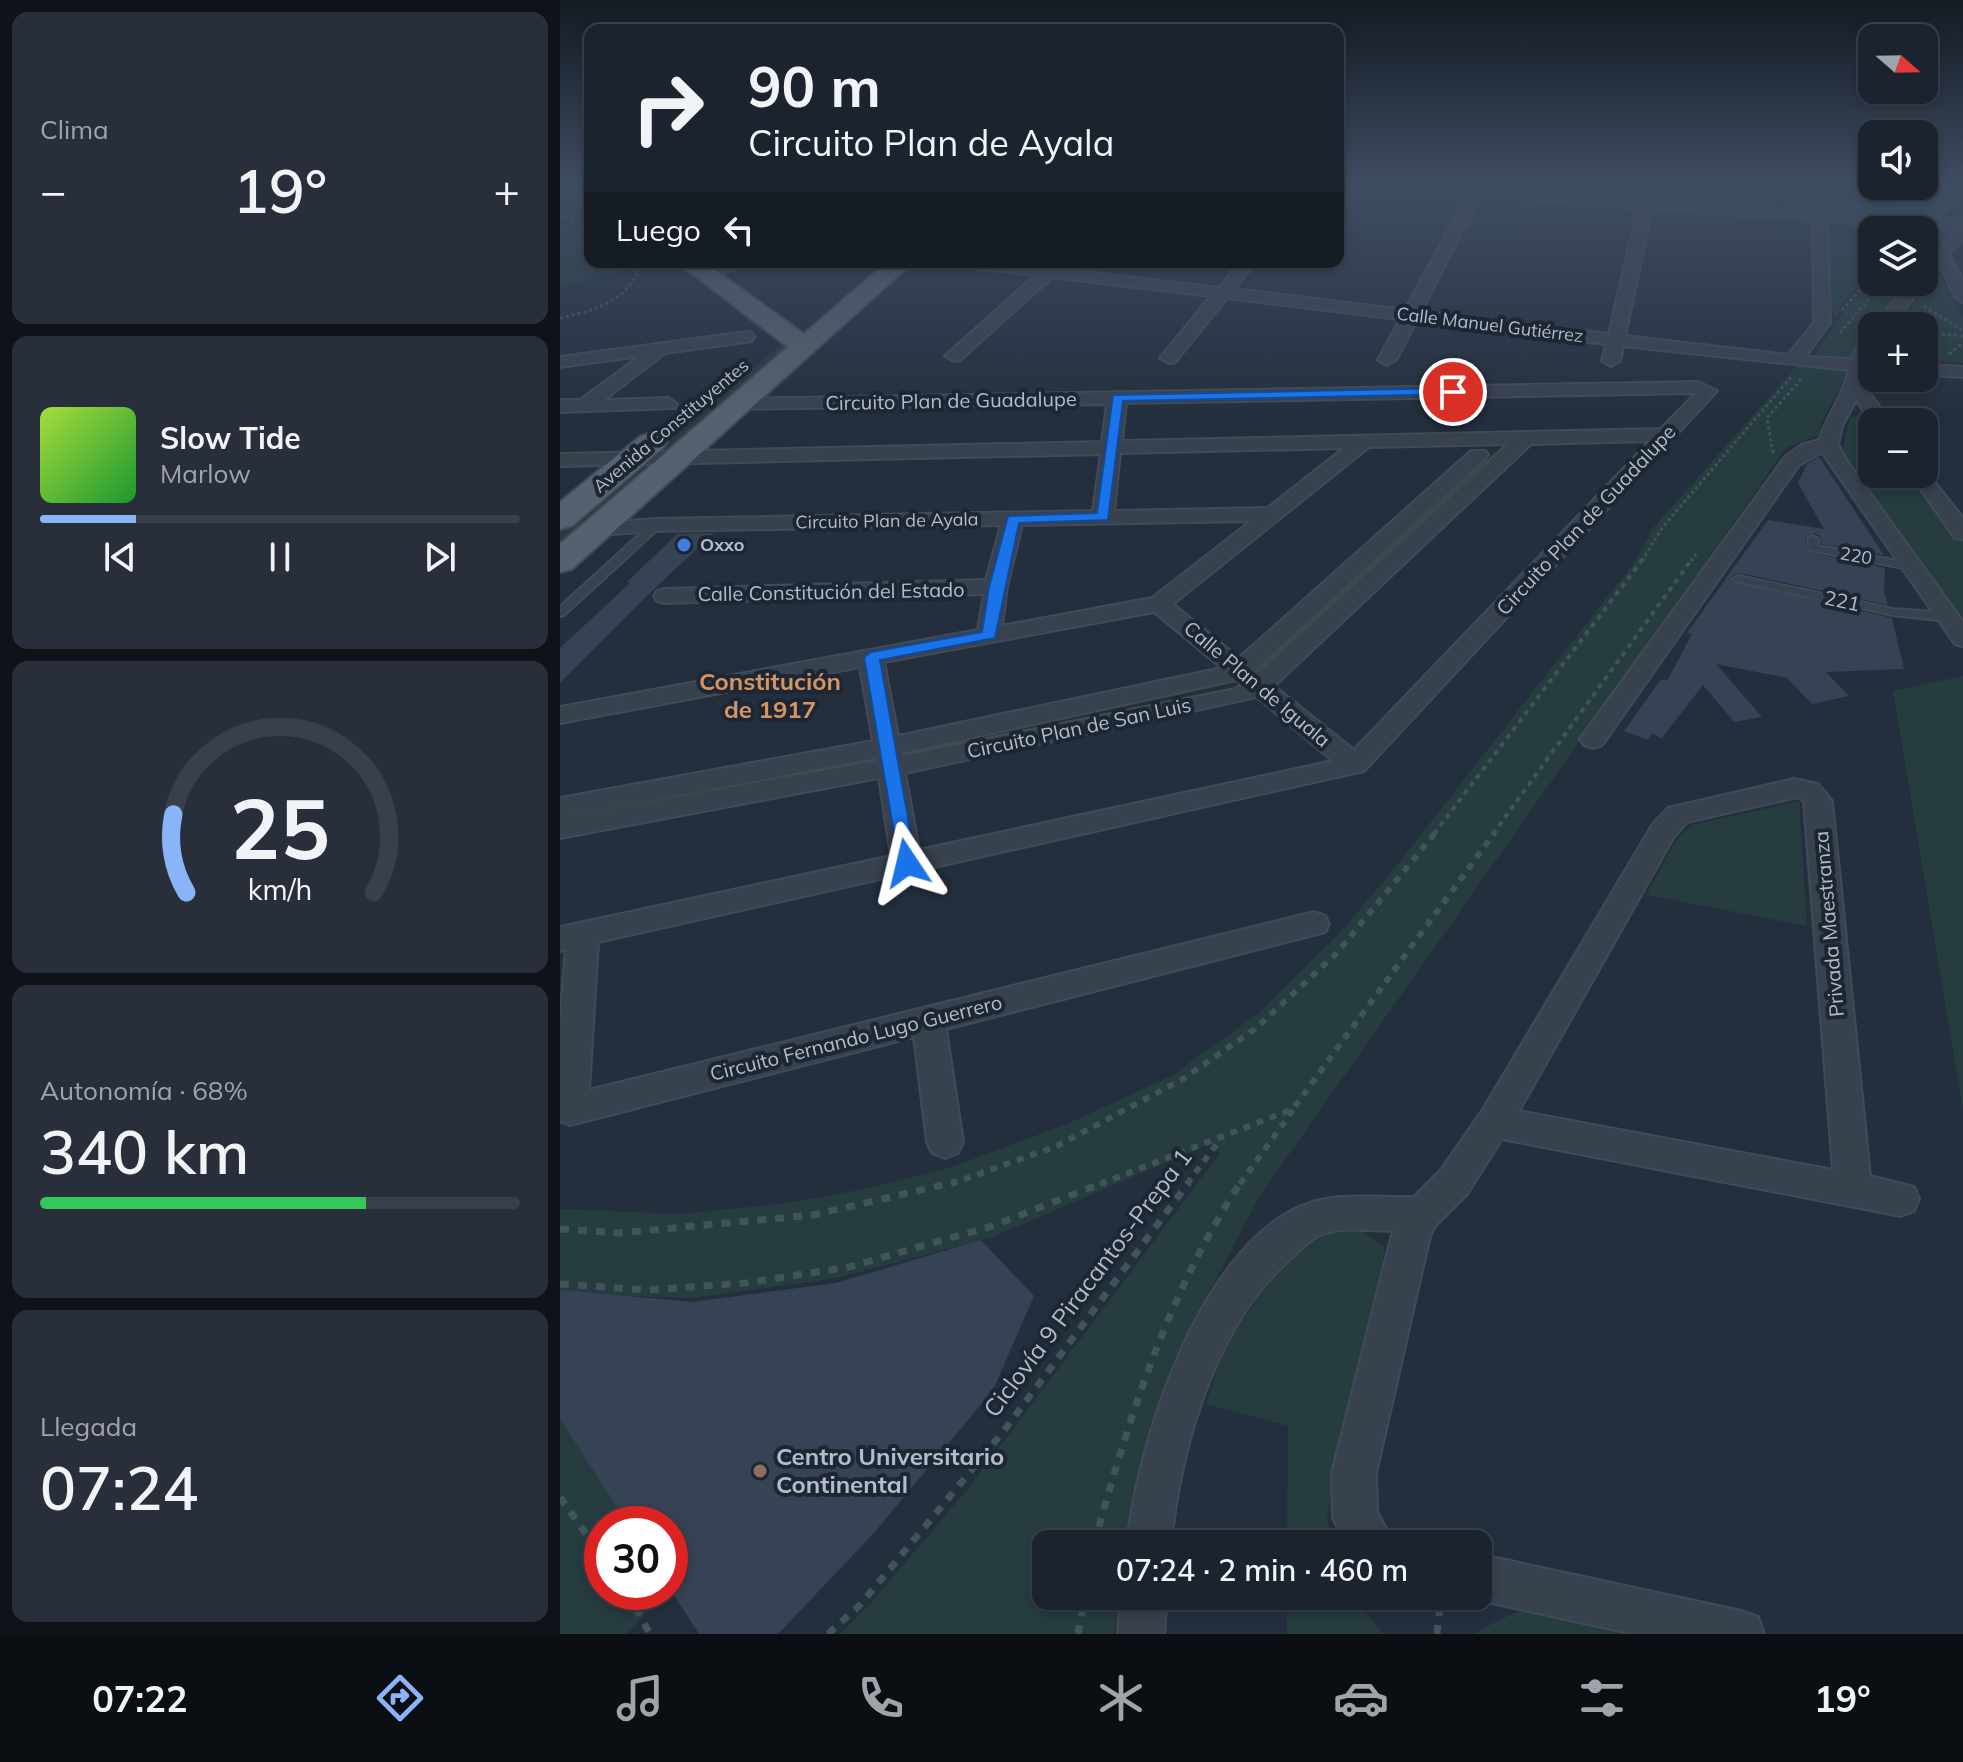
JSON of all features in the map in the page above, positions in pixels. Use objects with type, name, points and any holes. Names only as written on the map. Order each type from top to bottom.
[{"type":"main road","points":[[697,268],[794,340]]},
{"type":"main road","name":"Avenida Constituyentes","points":[[560,562],[672,463],[726,397],[794,340],[893,268]]},
{"type":"main road","name":"Avenida Constituyentes","points":[[560,519],[625,464],[680,406]]},
{"type":"street","points":[[1387,360],[1439,261]]},
{"type":"street","points":[[1611,361],[1633,261]]},
{"type":"street","points":[[1793,361],[1822,323],[1824,261]]},
{"type":"street","points":[[1945,261],[1963,296]]},
{"type":"street","points":[[954,356],[1053,268]]},
{"type":"street","name":"Calle Manuel Gutiérrez","points":[[1060,268],[1223,293],[1858,371]]},
{"type":"street","points":[[1169,358],[1243,268]]},
{"type":"street","points":[[1893,312],[1907,296]]},
{"type":"street","points":[[560,362],[746,337]]},
{"type":"street","points":[[584,406],[662,348]]},
{"type":"street","points":[[1938,371],[1963,372]]},
{"type":"street","points":[[1858,379],[1833,426],[1828,444],[1836,461],[1963,639]]},
{"type":"street","name":"Circuito Plan de Guadalupe","points":[[726,397],[1117,398],[1705,388],[1707,393],[1355,765]]},
{"type":"street","points":[[1103,517],[1117,398]]},
{"type":"street","points":[[560,406],[680,406]]},
{"type":"street","points":[[560,460],[625,464],[1660,442]]},
{"type":"street","points":[[1593,739],[1792,461],[1809,449],[1828,444]]},
{"type":"street","name":"Circuito Plan de San Luis","points":[[560,808],[888,757],[1242,695],[1250,678],[1504,445]]},
{"type":"street","points":[[560,715],[1159,604],[1355,448]]},
{"type":"street","points":[[560,471],[625,464]]},
{"type":"street","points":[[1930,488],[1963,533]]},
{"type":"street","name":"Circuito Plan de Ayala","points":[[597,529],[656,525],[1272,514]]},
{"type":"street","points":[[1194,515],[1226,529],[1230,542],[1225,551]]},
{"type":"street","points":[[989,635],[996,587],[1013,519]]},
{"type":"street","name":"Calle Constitución del Estado","points":[[665,596],[996,587]]},
{"type":"street","name":"Calle Plan de Iguala","points":[[1159,604],[1355,765]]},
{"type":"street","points":[[871,657],[907,863]]},
{"type":"street","name":"Circuito Plan de San Luis","points":[[560,828],[888,757]]},
{"type":"street","points":[[572,936],[1355,765]]},
{"type":"street","name":"Privada Maestranza","points":[[1363,1530],[1355,1518],[1354,1473],[1406,1254],[1422,1214],[1454,1182],[1494,1122],[1663,831],[1678,815],[1805,788],[1814,793],[1818,801],[1853,1189]]},
{"type":"street","name":"Circuito Fernando Lugo Guerrero","points":[[572,936],[567,1065],[570,1110],[1314,924]]},
{"type":"street","points":[[928,1021],[945,1142]]},
{"type":"street","points":[[1494,1122],[1901,1199]]},
{"type":"street","points":[[1150,1530],[1178,1407],[1199,1351],[1229,1301],[1267,1253],[1311,1220],[1346,1213],[1381,1216],[1422,1214]]},
{"type":"street","points":[[1381,1216],[1394,1226],[1406,1254]]},
{"type":"street","points":[[1492,1580],[1741,1634]]},
{"type":"street","points":[[1141,1634],[1143,1610]]},
{"type":"lane","points":[[560,613],[567,601],[656,525]]},
{"type":"lane","name":"220","points":[[1813,539],[1813,548],[1909,566]]},
{"type":"lane","name":"221","points":[[1739,579],[1893,612],[1947,617]]},
{"type":"path","points":[[560,318],[597,308],[628,291],[637,273],[632,268]]},
{"type":"path","points":[[1924,306],[1963,333]]},
{"type":"path","points":[[1938,333],[1963,333]]},
{"type":"path","points":[[1098,1530],[1132,1409],[1171,1311],[1222,1214],[1293,1109]]},
{"type":"path","name":"Ciclovía 9 Piracantos-Prepa 1","points":[[828,1634],[860,1605],[1003,1432],[1222,1136]]},
{"type":"path","points":[[560,1497],[584,1531]]},
{"type":"path","points":[[637,1610],[650,1634]]},
{"type":"path","points":[[1078,1634],[1082,1610]]},
{"type":"path","points":[[1437,1634],[1440,1610]]},
{"type":"green space","points":[[560,261],[584,261],[584,268],[614,268],[619,273],[560,286]]},
{"type":"green space","points":[[1829,261],[1858,261],[1858,286],[1841,305],[1835,319],[1831,305]]},
{"type":"green space","points":[[1938,275],[1941,276],[1963,316],[1963,363],[1938,361],[1938,312],[1908,312],[1920,296],[1938,296]]},
{"type":"green space","points":[[1858,295],[1898,296],[1886,312],[1858,312],[1858,348],[1850,358],[1814,356]]},
{"type":"green space","points":[[784,342],[792,350],[670,450],[656,448]]},
{"type":"green space","points":[[1798,364],[1850,369],[1821,423],[1819,435],[1786,448],[1259,1197],[1205,1301],[1171,1384],[1132,1530],[1032,1530],[1032,1610],[1118,1610],[1114,1634],[840,1634],[871,1603],[971,1485],[1220,1153],[1210,1144],[990,1238],[836,1278],[694,1298],[560,1294],[560,1209],[682,1214],[787,1203],[864,1189],[949,1168],[1067,1124],[1173,1075],[1257,1014],[1338,935],[1393,870],[1634,563],[1653,528]]},
{"type":"green space","points":[[1850,416],[1858,416],[1858,477],[1842,455]]},
{"type":"green space","points":[[629,474],[641,476],[560,552],[560,529]]},
{"type":"green space","points":[[1938,486],[1963,521],[1963,619],[1866,488]]},
{"type":"green space","points":[[1963,676],[1963,1109],[1893,691]]},
{"type":"green space","points":[[1799,801],[1807,926],[1646,895],[1679,836],[1693,825]]},
{"type":"green space","points":[[1362,1231],[1384,1247],[1383,1274],[1327,1514],[1330,1530],[1287,1530],[1288,1426],[1206,1404],[1226,1345],[1277,1269],[1325,1233]]},
{"type":"green space","points":[[560,1404],[631,1506],[584,1506],[584,1610],[650,1610],[626,1634],[560,1634]]},
{"type":"green space","points":[[1528,1606],[1645,1634],[1472,1634]]},
{"type":"green space","points":[[1287,1610],[1363,1610],[1384,1634],[1287,1634]]},
{"type":"building","points":[[1819,457],[1884,555],[1821,544],[1820,536],[1815,533],[1805,539],[1807,552],[1885,568],[1884,592],[1888,605],[1740,573],[1732,576],[1731,581],[1892,618],[1904,669],[1826,672],[1849,696],[1812,704],[1787,678],[1716,664],[1762,717],[1734,722],[1703,685],[1662,738],[1652,734],[1648,740],[1624,731],[1661,679],[1667,681],[1692,634],[1687,633],[1768,520],[1824,529],[1798,483],[1807,464]]},
{"type":"building","points":[[714,533],[560,683],[560,648],[630,583],[627,582],[677,534]]},
{"type":"building","name":"Centro Universitario Continental","points":[[981,1240],[1034,1296],[993,1390],[874,1533],[778,1634],[699,1634],[684,1610],[688,1610],[688,1506],[616,1506],[560,1419],[560,1290],[693,1302],[836,1283]]},
{"type":"place","name":"Oxxo","points":[[684,545]]},
{"type":"place","name":"Centro Universitario Continental","points":[[760,1471]]},
{"type":"district","name":"Constitución de 1917","points":[[770,696]]},
{"type":"route","points":[[907,863],[871,657],[989,635],[996,587],[1013,519],[1103,517],[1117,398],[1453,392]]}]
